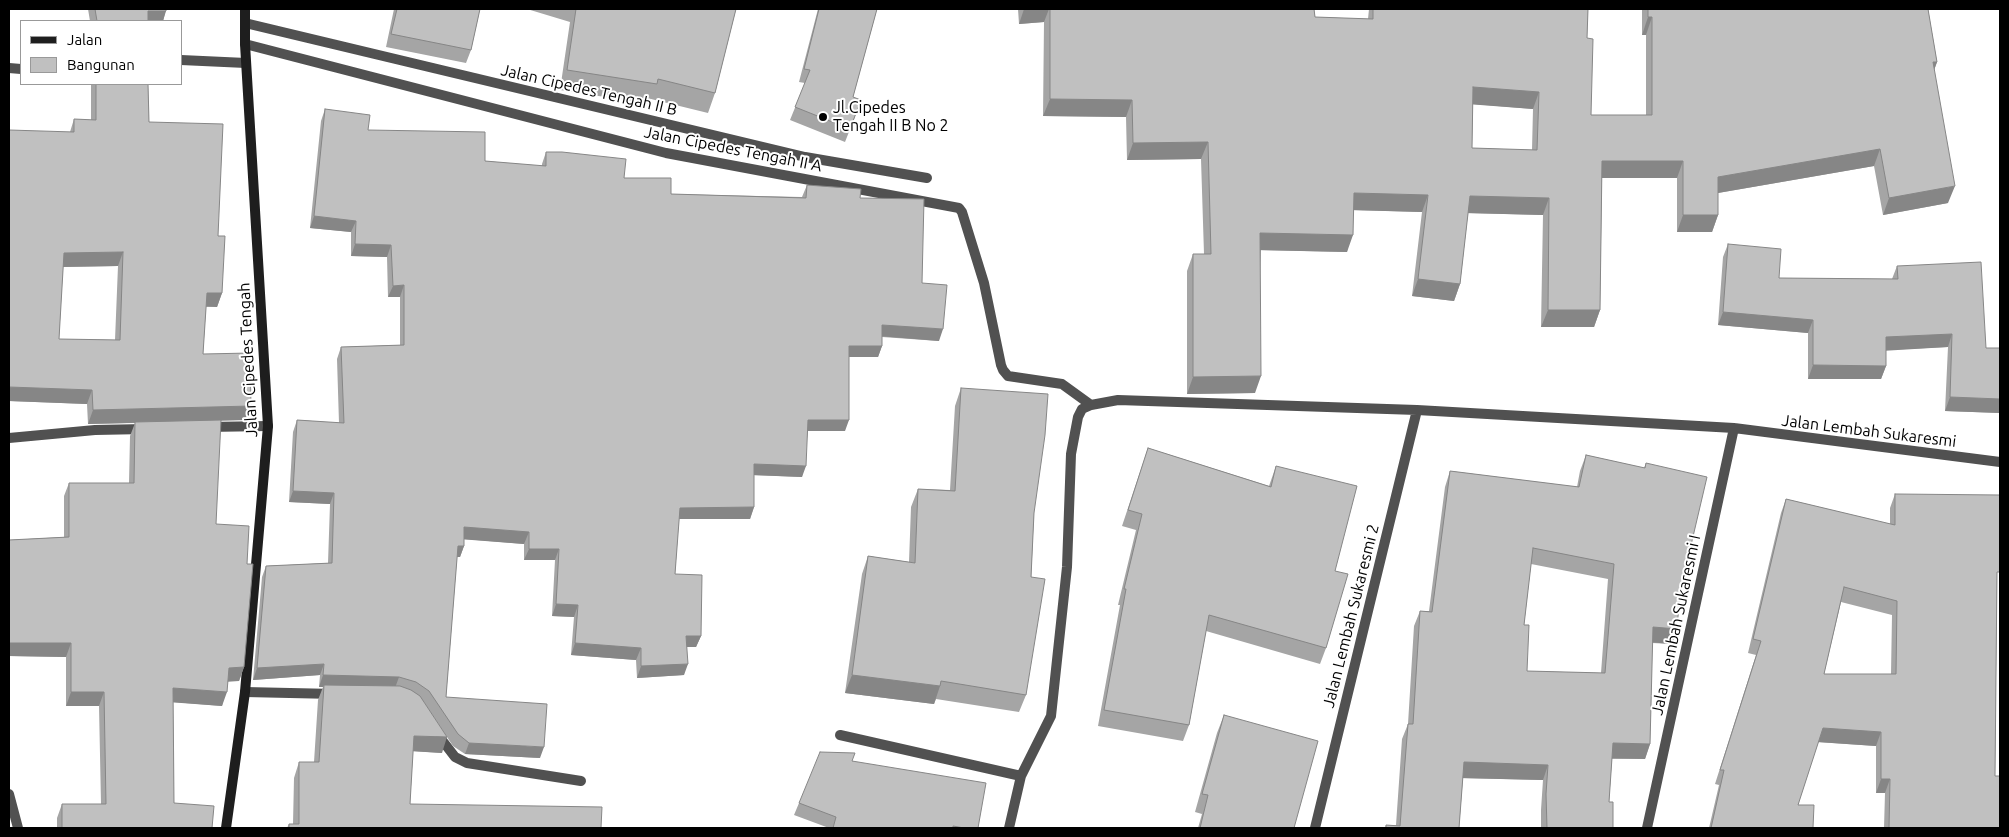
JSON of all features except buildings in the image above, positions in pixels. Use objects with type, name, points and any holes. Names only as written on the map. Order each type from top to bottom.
[{"type":"street","name":"Jalan Cipedes Tengah","points":[[226,828],[245,692],[268,426],[246,63],[245,9]]},
{"type":"street","name":"Jalan Cipedes Tengah II B","points":[[245,23],[805,157],[927,178]]},
{"type":"street","name":"Jalan Cipedes Tengah II A","points":[[245,44],[666,153],[959,208],[962,212],[984,283],[1001,365],[1008,376],[1062,384],[1091,405]]},
{"type":"street","points":[[182,60],[246,63]]},
{"type":"street","name":"Jalan Lembah Sukaresmi","points":[[1091,405],[1118,400],[1417,410],[1734,428],[2000,462]]},
{"type":"street","points":[[1009,828],[1021,776],[1051,716],[1067,567],[1071,454],[1078,417],[1082,409],[1091,405]]},
{"type":"street","name":"Jalan Lembah Sukaresmi 2","points":[[1315,828],[1417,410]]},
{"type":"street","points":[[201,428],[268,426]]},
{"type":"street","name":"Jalan Lembah Sukaresmi I","points":[[1647,828],[1734,428]]},
{"type":"street","points":[[9,438],[95,430],[153,429]]},
{"type":"street","points":[[245,692],[346,694]]},
{"type":"street","points":[[434,728],[448,750],[455,757],[467,763],[581,782]]},
{"type":"street","points":[[840,735],[1021,776]]},
{"type":"street","points":[[9,794],[18,828]]},
{"type":"place","name":"Jl.Cipedes Tengah II B No 2","points":[[823,117]]}]
